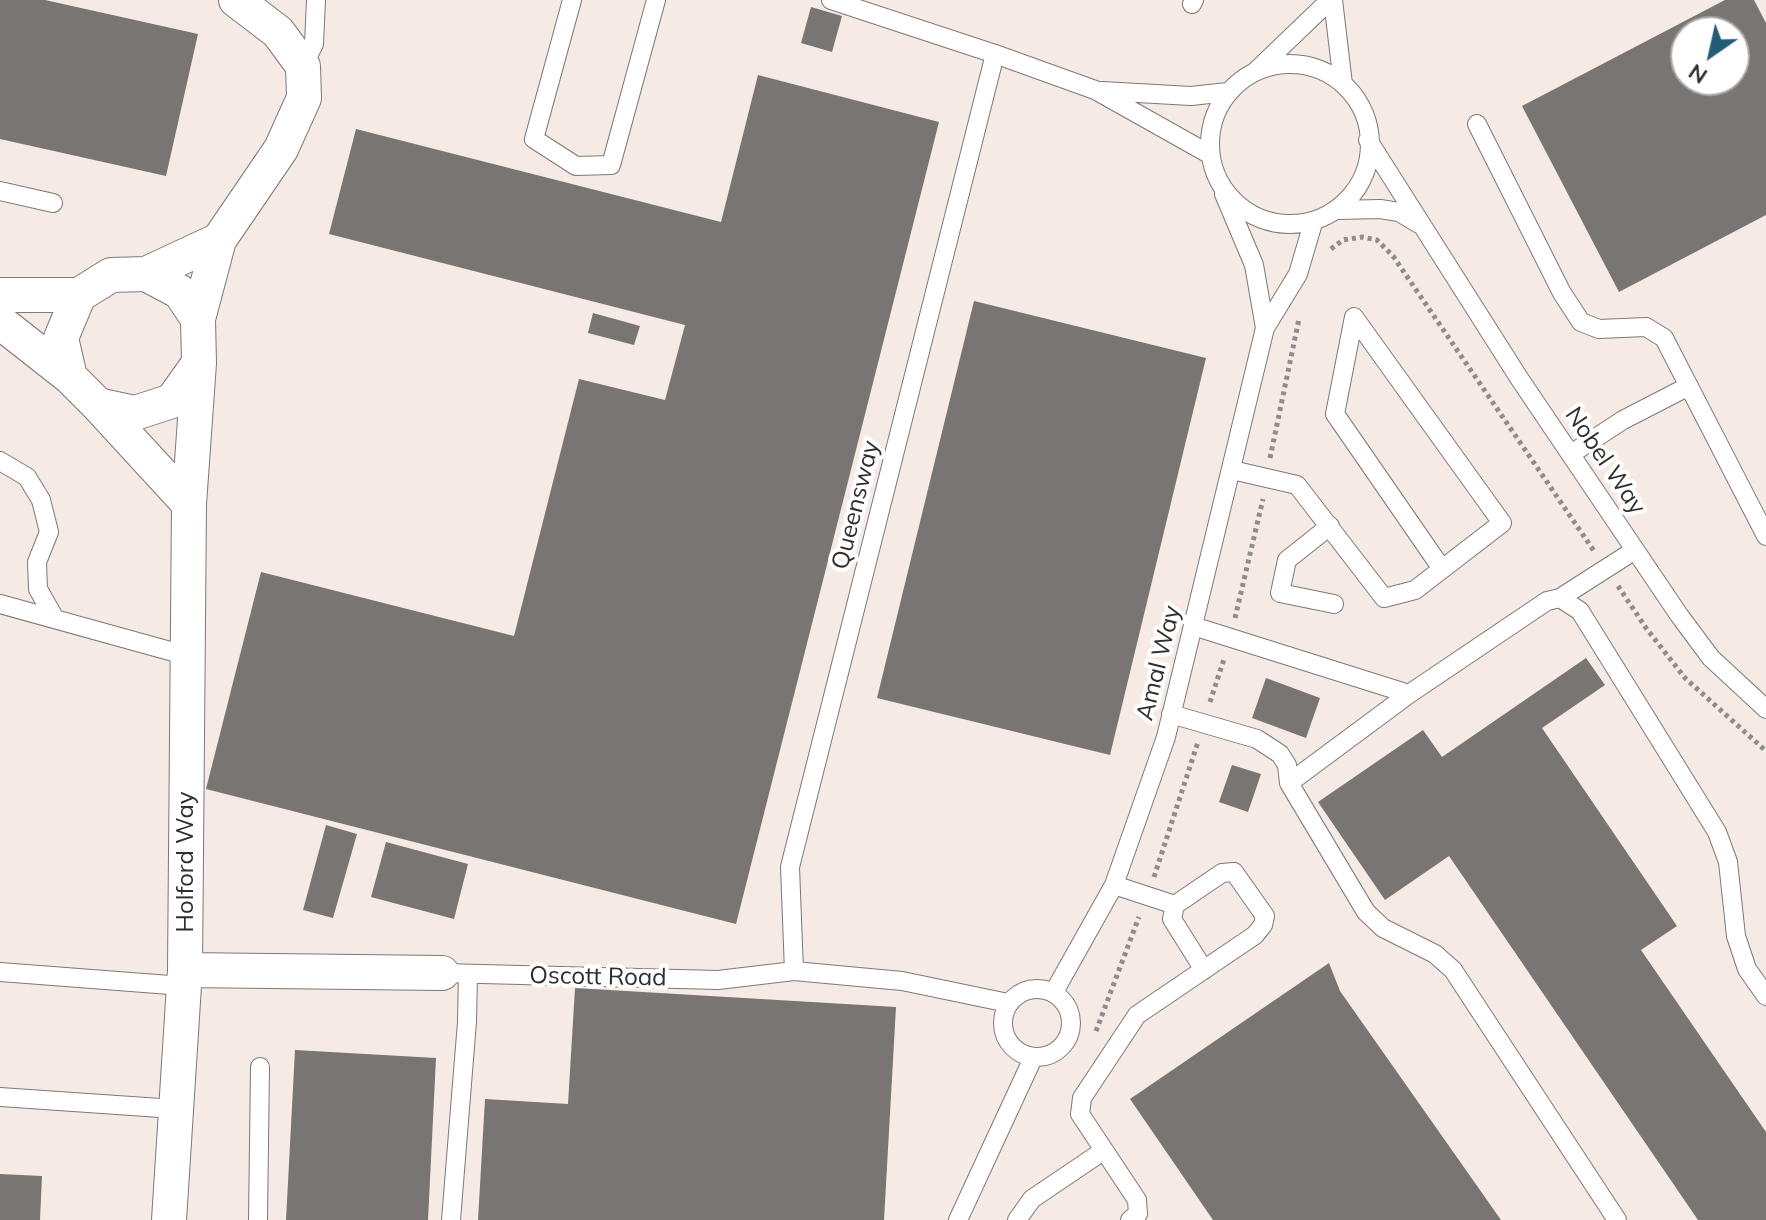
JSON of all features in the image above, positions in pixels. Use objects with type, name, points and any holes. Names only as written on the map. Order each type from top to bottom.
[{"type":"street","points":[[98,405],[135,413],[172,401],[199,363],[198,319],[219,240],[281,149],[304,98],[303,66],[278,32],[236,0]]},
{"type":"street","points":[[0,295],[79,295],[111,275],[146,274],[219,240]]},
{"type":"street","points":[[146,274],[180,292],[198,319]]},
{"type":"street","points":[[70,377],[61,338],[79,295]]},
{"type":"street","points":[[0,322],[70,377],[189,504]]},
{"type":"street","name":"Holford Way","points":[[169,1220],[184,978],[189,504],[199,363]]},
{"type":"street","name":"Oscott Road","points":[[184,978],[455,973]]},
{"type":"lane","points":[[303,66],[314,44],[316,0]]},
{"type":"lane","points":[[572,0],[534,139],[576,166],[611,165],[656,0]]},
{"type":"lane","points":[[831,0],[1095,90],[1209,154]]},
{"type":"lane","points":[[1256,71],[1295,64],[1326,72],[1343,84],[1364,113],[1369,159],[1359,186],[1337,210],[1313,223],[1284,225],[1257,218],[1222,189],[1209,154],[1210,127],[1228,92],[1256,71],[1332,0]]},
{"type":"lane","points":[[1332,0],[1343,84]]},
{"type":"lane","name":"Queensway","points":[[794,971],[790,867],[995,54]]},
{"type":"lane","points":[[1095,90],[1191,96],[1228,92]]},
{"type":"lane","points":[[1477,124],[1562,293],[1581,322],[1599,329],[1646,327],[1664,338],[1766,536]]},
{"type":"lane","name":"Nobel Way","points":[[1368,140],[1421,226],[1635,550],[1711,658],[1766,709]]},
{"type":"lane","name":"Amal Way","points":[[1222,189],[1254,265],[1265,328]]},
{"type":"lane","points":[[0,191],[53,203]]},
{"type":"lane","points":[[1337,210],[1399,212],[1421,226]]},
{"type":"lane","name":"Amal Way","points":[[1054,992],[1114,885],[1166,737],[1265,328],[1298,274],[1313,223]]},
{"type":"lane","points":[[1232,470],[1297,485],[1384,598],[1415,590],[1502,523],[1354,317],[1335,414],[1442,569]]},
{"type":"lane","points":[[1571,454],[1623,420],[1689,386]]},
{"type":"lane","points":[[0,461],[27,477],[41,500],[49,532],[37,562],[38,589],[55,619]]},
{"type":"lane","points":[[1330,526],[1287,560],[1280,593],[1334,604]]},
{"type":"lane","points":[[1289,783],[1409,694],[1547,601],[1560,598],[1635,550]]},
{"type":"lane","points":[[1560,598],[1580,611],[1717,832],[1728,862],[1736,936],[1747,969],[1766,996]]},
{"type":"lane","points":[[0,604],[188,656]]},
{"type":"lane","points":[[1193,626],[1409,694]]},
{"type":"lane","points":[[1171,714],[1257,739],[1280,754],[1287,765],[1289,783],[1366,912],[1383,928],[1435,954],[1453,970],[1617,1220]]},
{"type":"lane","points":[[1130,1220],[1138,1214],[1137,1200],[1080,1114],[1082,1098],[1137,1015],[1204,970],[1255,935],[1263,925],[1265,916],[1234,872],[1222,873],[1175,905],[1172,919],[1204,970]]},
{"type":"lane","points":[[1114,885],[1175,905]]},
{"type":"lane","name":"Oscott Road","points":[[455,973],[718,980],[794,971],[902,981],[1008,1003]]},
{"type":"lane","points":[[0,972],[184,978]]},
{"type":"lane","points":[[451,1220],[467,1022],[455,973]]},
{"type":"lane","points":[[1037,988],[1054,992],[1064,1001],[1072,1026],[1060,1050],[1047,1057],[1033,1058],[1016,1051],[1005,1037],[1002,1019],[1008,1003],[1021,992],[1037,988]]},
{"type":"lane","points":[[958,1220],[1033,1058]]},
{"type":"lane","points":[[258,1220],[260,1067]]},
{"type":"lane","points":[[0,1097],[175,1109]]},
{"type":"lane","points":[[1017,1220],[1032,1199],[1103,1151]]},
{"type":"shaded area","points":[[0,0],[1766,0],[1766,1220],[0,1220]]},
{"type":"building","points":[[0,0],[45,0],[198,34],[166,176],[0,139]]},
{"type":"building","points":[[1725,0],[1754,0],[1766,23],[1766,215],[1619,292],[1522,106],[1670,29],[1670,96],[1750,96],[1750,16],[1694,16]]},
{"type":"building","points":[[811,7],[842,16],[832,52],[801,43]]},
{"type":"building","points":[[758,75],[939,122],[736,924],[206,789],[261,572],[514,636],[579,379],[665,400],[685,325],[329,234],[356,129],[721,222]]},
{"type":"building","points":[[974,301],[1206,358],[1110,755],[877,698]]},
{"type":"building","points":[[593,313],[640,326],[634,345],[588,333]]},
{"type":"building","points":[[1586,658],[1605,685],[1542,728],[1677,926],[1641,950],[1766,1132],[1766,1220],[1698,1220],[1449,856],[1385,900],[1318,802],[1423,730],[1442,757]]},
{"type":"building","points":[[1266,678],[1320,698],[1306,738],[1252,718]]},
{"type":"building","points":[[1232,765],[1261,774],[1248,812],[1219,802]]},
{"type":"building","points":[[326,825],[357,834],[333,918],[303,910]]},
{"type":"building","points":[[386,842],[468,864],[454,919],[371,897]]},
{"type":"building","points":[[1329,963],[1340,991],[1501,1220],[1213,1220],[1130,1099]]},
{"type":"building","points":[[575,988],[896,1007],[884,1220],[478,1220],[485,1099],[568,1104]]},
{"type":"building","points":[[295,1050],[436,1058],[428,1220],[286,1220]]},
{"type":"building","points":[[0,1174],[42,1176],[40,1220],[0,1220]]}]
